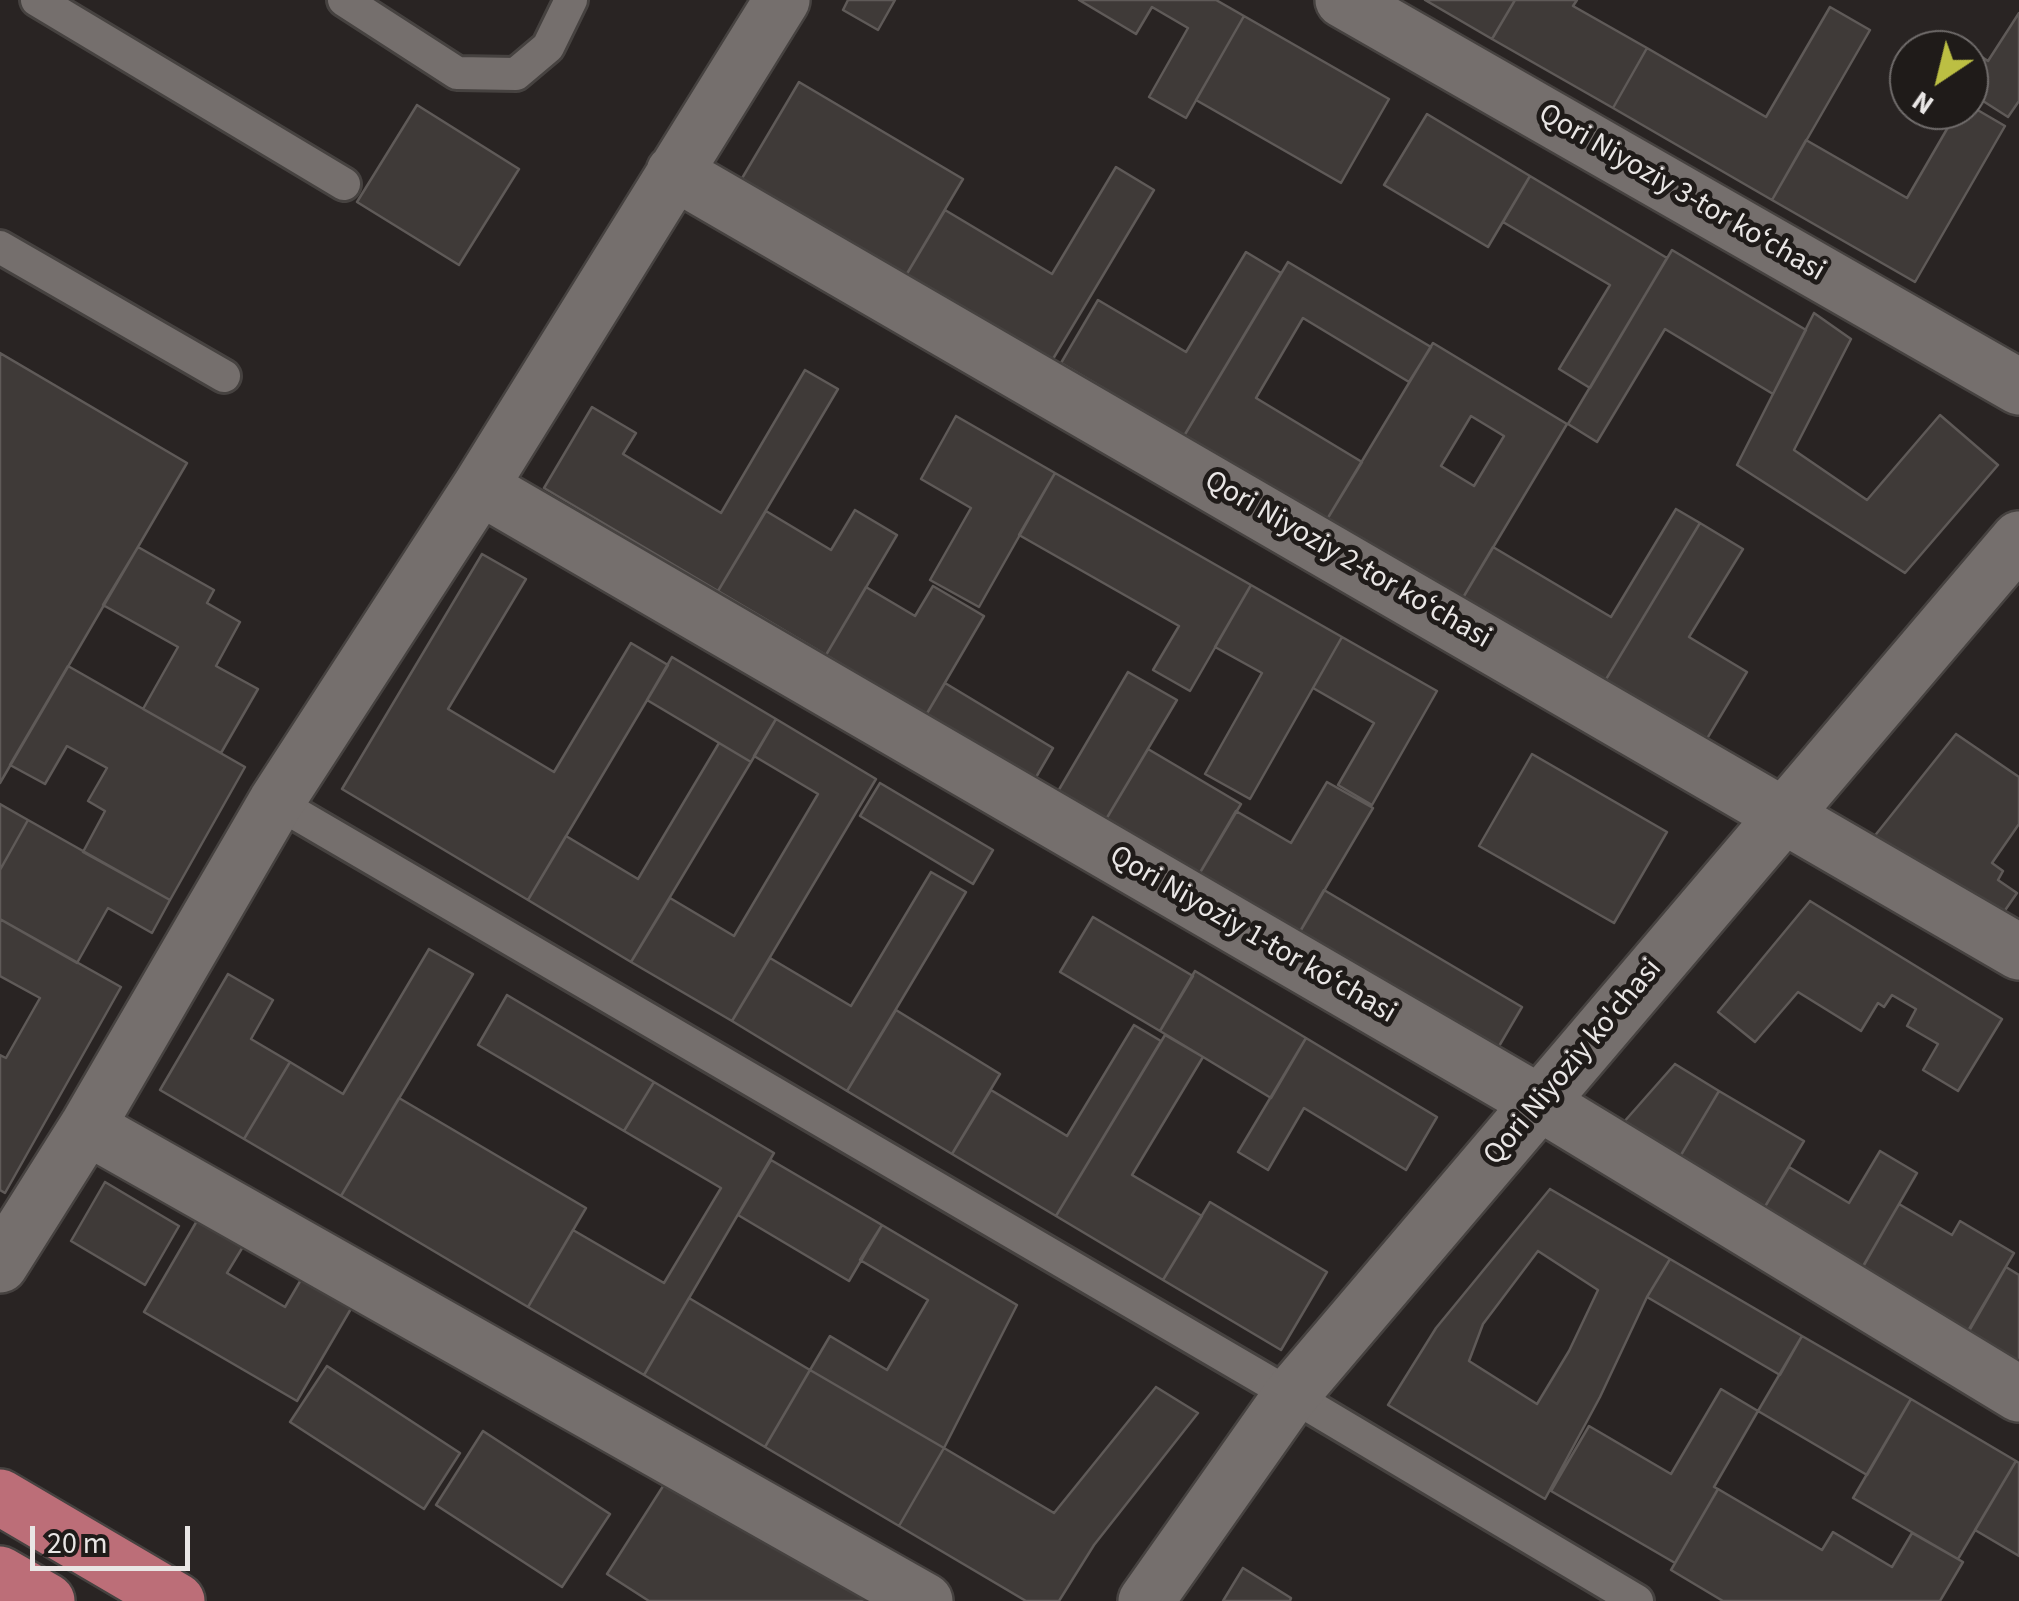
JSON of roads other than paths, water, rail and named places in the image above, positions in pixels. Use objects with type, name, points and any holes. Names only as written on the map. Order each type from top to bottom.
[{"type":"highway","points":[[0,1497],[177,1601]]},
{"type":"highway","points":[[0,1574],[47,1601]]},
{"type":"street","points":[[0,1265],[87,1127],[276,802],[480,487],[782,0]]},
{"type":"street","name":"Qori Niyoziy 3-tor koʻchasi","points":[[1343,0],[2019,387]]},
{"type":"street","name":"Qori Niyoziy 2-tor koʻchasi","points":[[674,172],[2019,952]]},
{"type":"street","name":"Qori Niyoziy 1-tor koʻchasi","points":[[480,487],[1540,1102],[2019,1394]]},
{"type":"street","name":"Qori Niyoziy ko'chasi","points":[[1146,1601],[1292,1395],[2019,538]]},
{"type":"street","points":[[87,1127],[925,1601]]},
{"type":"lane","points":[[37,0],[344,184]]},
{"type":"lane","points":[[344,0],[457,73],[516,74],[548,48],[570,0]]},
{"type":"lane","points":[[0,247],[224,376]]},
{"type":"lane","points":[[276,802],[1637,1601]]}]
